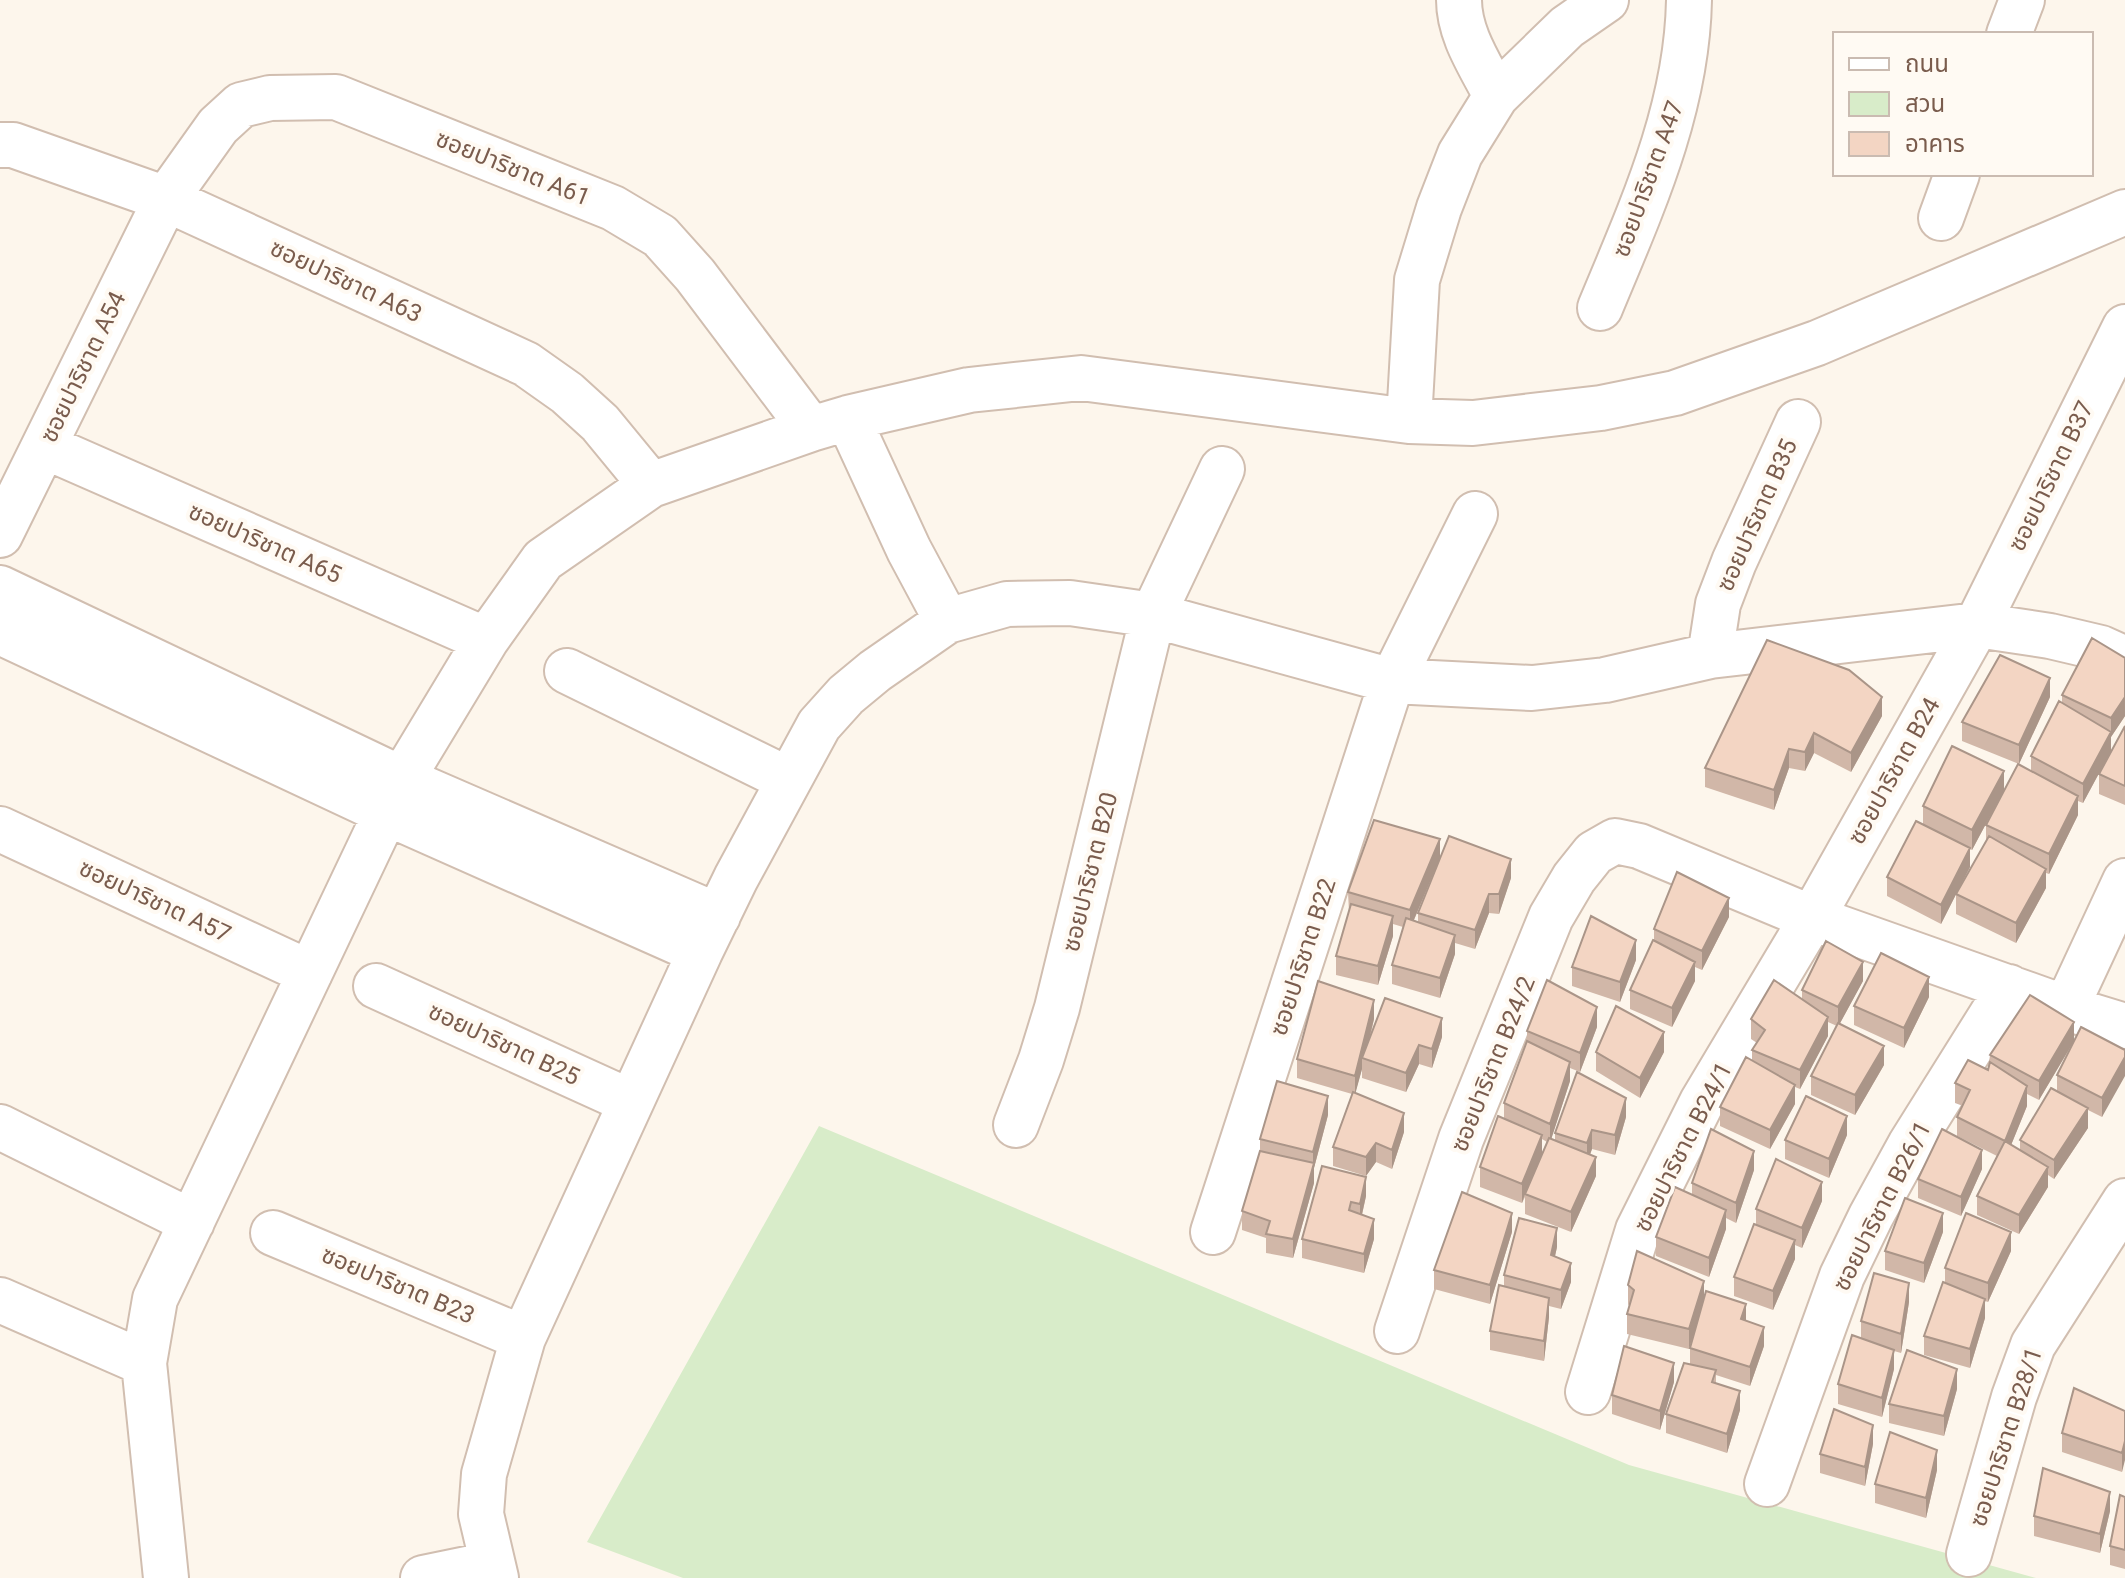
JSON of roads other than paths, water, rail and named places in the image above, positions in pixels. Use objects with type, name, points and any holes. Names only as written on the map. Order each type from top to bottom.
[{"type":"street","points":[[1459,0],[1459,17],[1496,96]]},
{"type":"street","points":[[1409,421],[1417,280],[1439,208],[1460,154],[1496,96],[1567,27],[1606,0]]},
{"type":"street","name":"ซอยปาริชาต A47","points":[[1600,308],[1654,177],[1680,88],[1689,0]]},
{"type":"street","points":[[2010,32],[2022,0]]},
{"type":"street","name":"ซอยปาริชาต A61","points":[[166,199],[218,126],[241,105],[270,98],[336,97],[613,208],[660,236],[829,423],[909,550],[947,621]]},
{"type":"street","name":"ซอยปาริชาต A63","points":[[0,145],[13,145],[166,199],[526,364],[567,393],[600,423],[651,485]]},
{"type":"street","points":[[1941,218],[1956,176]]},
{"type":"street","name":"ซอยปาริชาต A54","points":[[0,535],[166,199]]},
{"type":"street","points":[[166,1578],[144,1363],[155,1299],[394,796],[486,640],[543,560],[651,485],[829,423],[969,390],[1081,378],[1409,421],[1473,423],[1601,408],[1675,393],[1817,343],[2125,212]]},
{"type":"street","name":"ซอยปาริชาต B37","points":[[1977,625],[2125,327]]},
{"type":"street","name":"ซอยปาริชาต B35","points":[[1710,656],[1718,604],[1798,422]]},
{"type":"street","name":"ซอยปาริชาต A65","points":[[44,446],[486,640]]},
{"type":"street","name":"ซอยปาริชาต B20","points":[[1016,1125],[1057,1008],[1153,615],[1222,469]]},
{"type":"street","name":"ซอยปาริชาต B22","points":[[1213,1232],[1392,681],[1475,514]]},
{"type":"street","points":[[0,588],[394,796]]},
{"type":"street","points":[[423,1578],[494,1571],[481,1514],[484,1474],[523,1338],[736,878],[819,725],[846,695],[875,671],[947,621],[1007,604],[1070,603],[1153,615],[1392,681],[1532,688],[1605,680],[1710,656],[1977,625],[2050,636],[2101,648],[2125,659]]},
{"type":"street","name":"ซอยปาริชาต B24","points":[[1812,918],[1977,625]]},
{"type":"street","points":[[0,632],[394,796],[709,934]]},
{"type":"street","points":[[567,671],[789,780]]},
{"type":"street","name":"ซอยปาริชาต A57","points":[[0,829],[310,973]]},
{"type":"street","name":"ซอยปาริชาต B24/2","points":[[1397,1331],[1461,1139],[1551,917],[1574,878],[1594,853],[1615,841],[1639,846],[1812,918]]},
{"type":"street","points":[[2066,1008],[2125,881]]},
{"type":"street","points":[[1812,918],[2125,1026]]},
{"type":"street","name":"ซอยปาริชาต B24/1","points":[[1588,1392],[1638,1230],[1702,1102],[1812,918]]},
{"type":"street","name":"ซอยปาริชาต B25","points":[[376,986],[631,1102]]},
{"type":"street","name":"ซอยปาริชาต B26/1","points":[[1767,1484],[1847,1264],[1910,1145],[2009,987]]},
{"type":"street","points":[[0,1127],[192,1222]]},
{"type":"street","name":"ซอยปาริชาต B28/1","points":[[1969,1554],[2014,1397],[2033,1345],[2125,1201]]},
{"type":"street","name":"ซอยปาริชาต B23","points":[[273,1233],[523,1338]]},
{"type":"street","points":[[2,1306],[144,1363]]}]
